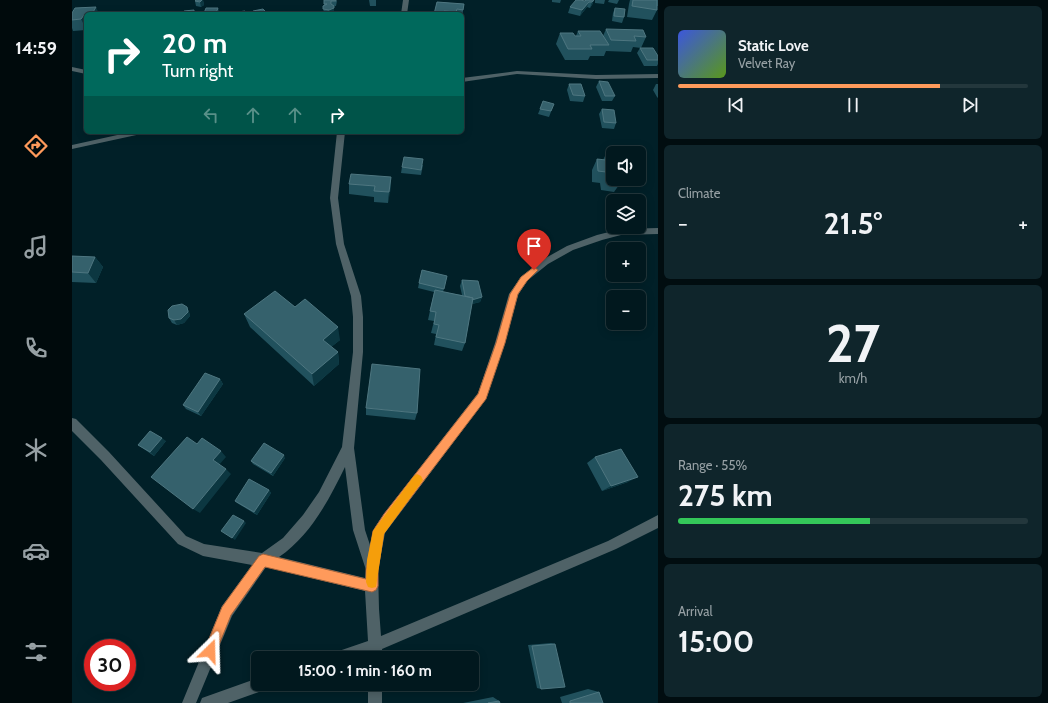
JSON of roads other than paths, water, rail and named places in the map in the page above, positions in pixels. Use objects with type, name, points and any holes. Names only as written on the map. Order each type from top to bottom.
[{"type":"street","points":[[404,12],[406,0]]},
{"type":"street","points":[[72,69],[84,72]]},
{"type":"street","points":[[464,80],[490,74],[508,73],[544,73],[588,77],[658,76]]},
{"type":"street","points":[[72,148],[132,134]]},
{"type":"street","points":[[341,134],[334,198],[340,244],[356,296],[358,317],[358,352],[348,448],[359,530],[372,570]]},
{"type":"street","points":[[376,651],[372,609],[372,570],[379,531],[482,396],[500,343],[514,294],[524,279],[545,262],[570,248],[600,237],[621,232],[658,231]]},
{"type":"street","points":[[72,423],[105,456],[182,540],[203,550],[263,560],[372,586]]},
{"type":"street","points":[[189,703],[227,611],[263,560],[289,541],[306,522],[328,489],[348,448]]},
{"type":"street","points":[[378,651],[612,545],[658,521]]},
{"type":"street","points":[[207,703],[251,688]]},
{"type":"street","points":[[375,691],[375,703]]}]
